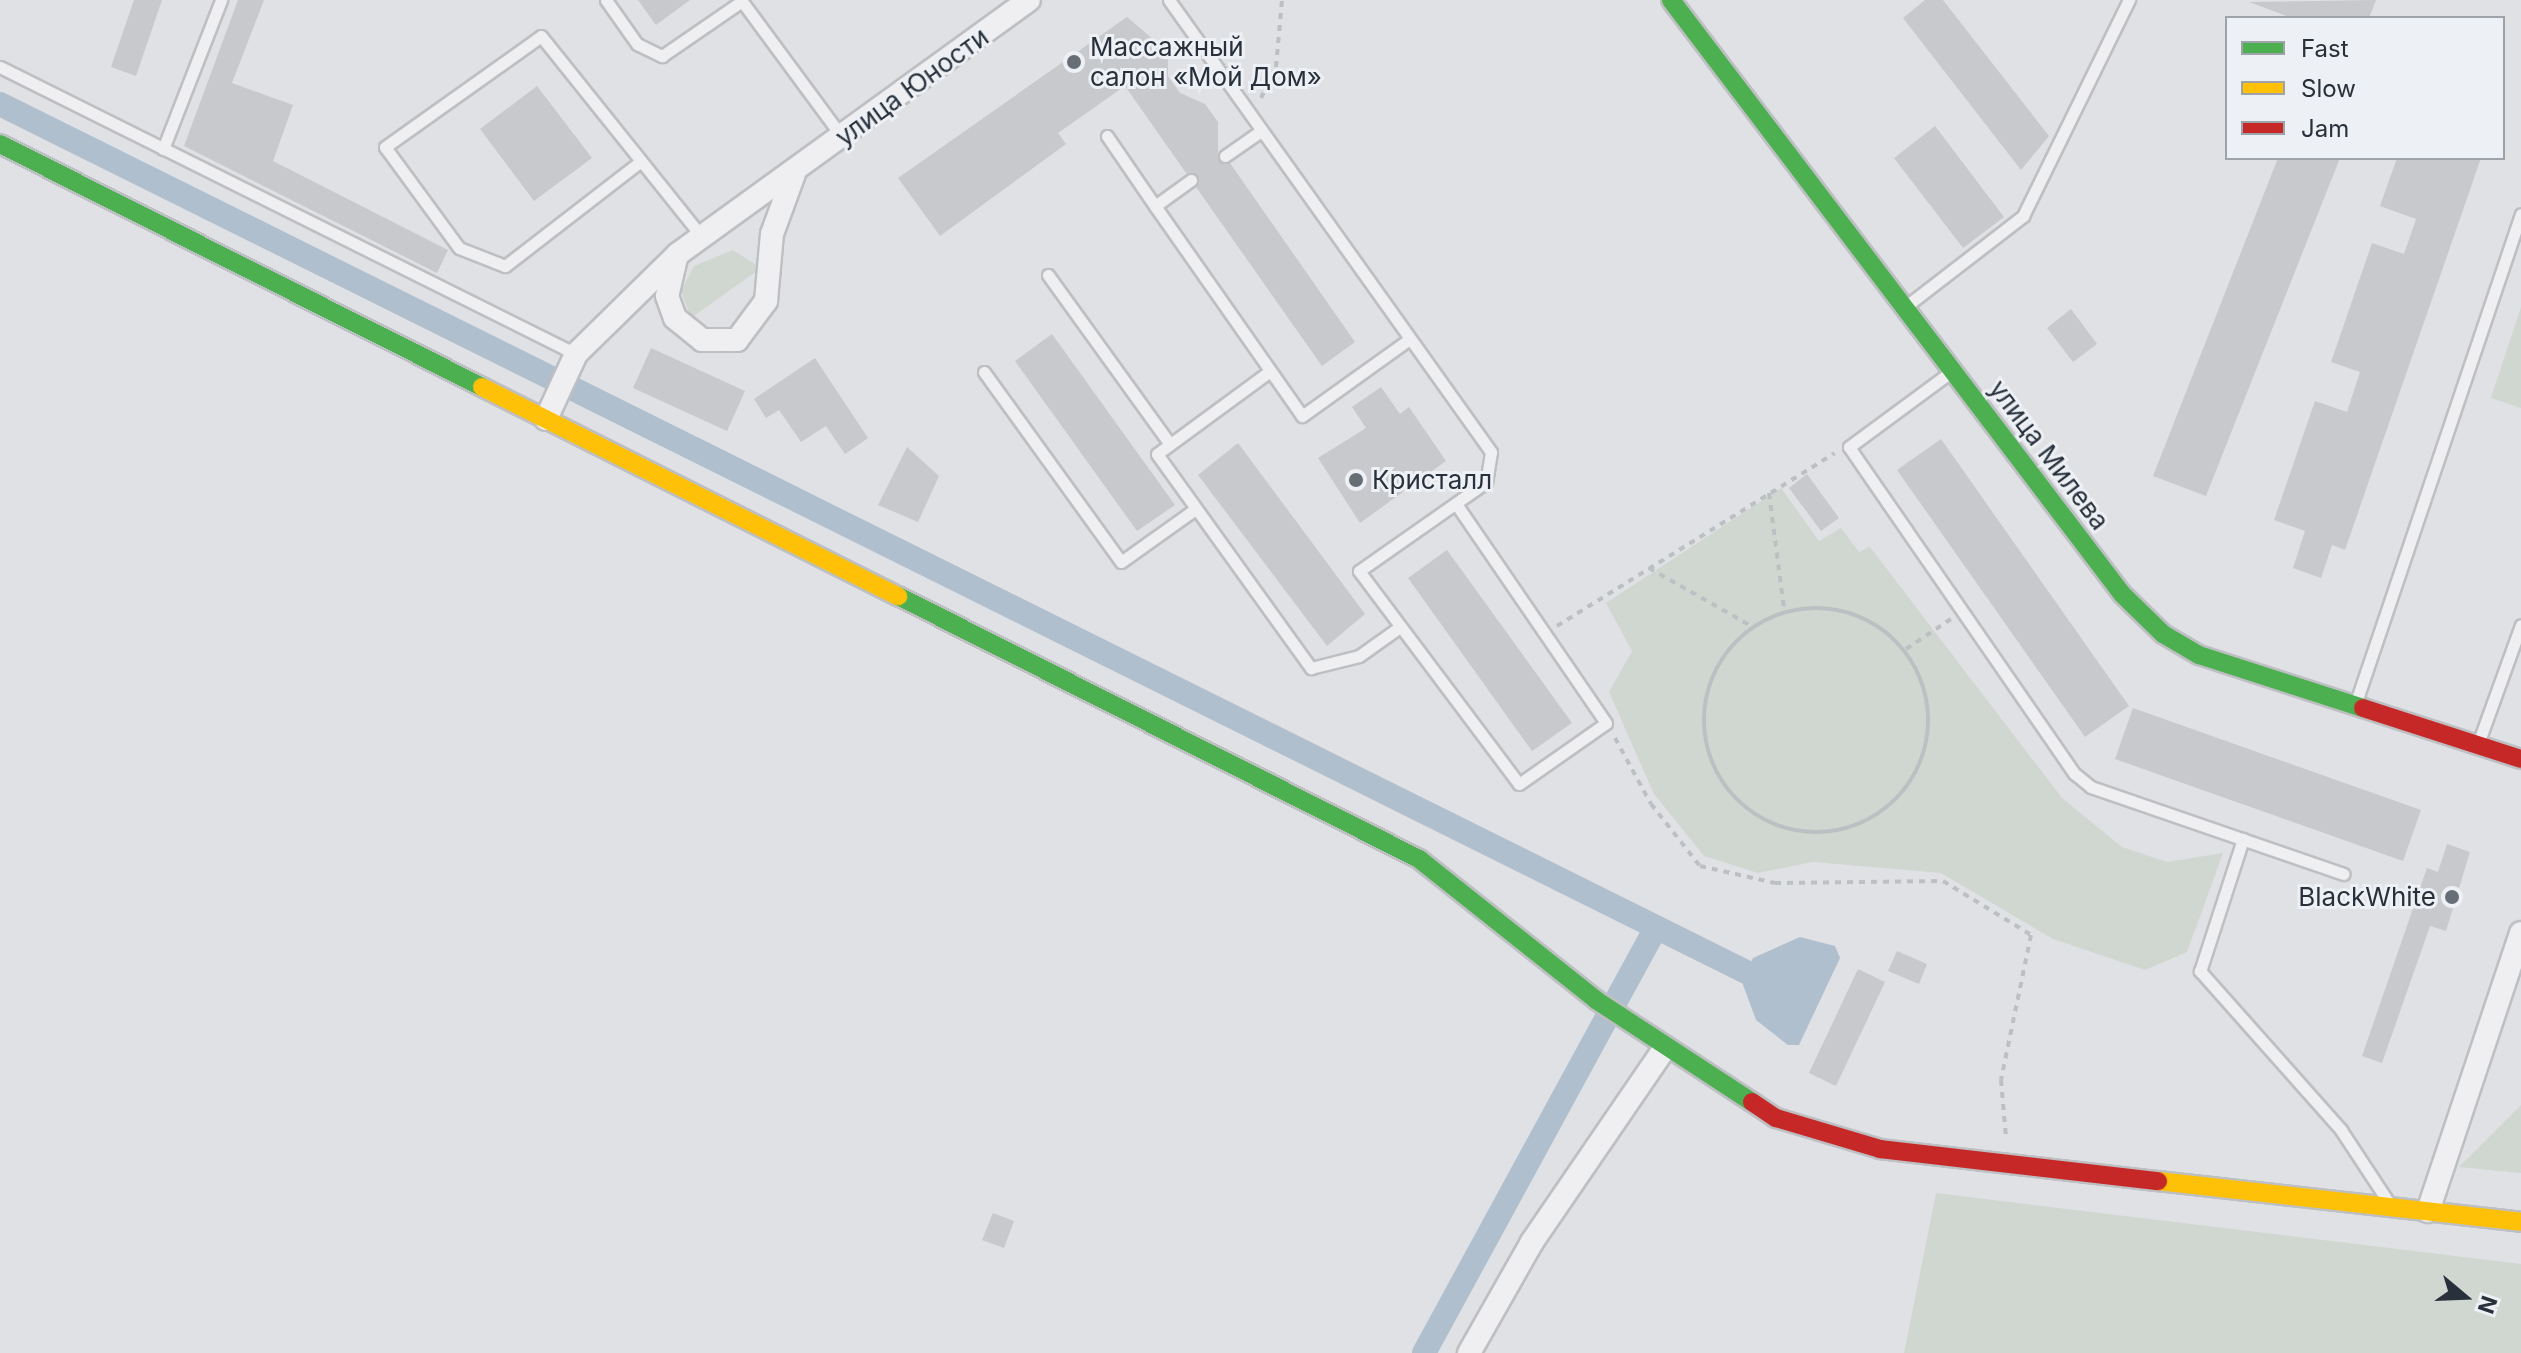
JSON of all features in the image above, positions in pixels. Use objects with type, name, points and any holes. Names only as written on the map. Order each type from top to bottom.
[{"type":"street","name":"улица Юности","points":[[574,357],[678,254],[794,174],[1029,0]]},
{"type":"street","name":"улица Милева","points":[[1671,0],[2122,594],[2163,634],[2199,655],[2521,759]]},
{"type":"street","points":[[0,144],[548,414],[1419,859],[1596,1000],[1776,1118],[1880,1149],[2521,1222]]},
{"type":"street","points":[[678,254],[667,296],[675,318],[702,340],[737,340],[753,328],[766,301],[772,234],[794,174]]},
{"type":"street","points":[[548,414],[574,357]]},
{"type":"street","points":[[2428,1211],[2521,933]]},
{"type":"street","points":[[1469,1353],[1532,1242],[1665,1048]]},
{"type":"lane","points":[[163,149],[221,0]]},
{"type":"lane","points":[[606,0],[637,44],[662,56],[742,0],[842,138]]},
{"type":"lane","points":[[1169,0],[1408,340],[1491,452],[1486,482],[1359,571],[1397,629],[1519,784],[1606,723],[1457,505]]},
{"type":"lane","points":[[1904,307],[2023,216],[2129,0]]},
{"type":"lane","points":[[641,161],[505,266],[459,248],[385,147],[541,36],[702,237]]},
{"type":"lane","points":[[0,67],[574,357]]},
{"type":"lane","points":[[1225,156],[1261,131]]},
{"type":"lane","points":[[1107,136],[1302,416],[1408,340]]},
{"type":"lane","points":[[1155,206],[1191,180]]},
{"type":"lane","points":[[2355,705],[2521,214]]},
{"type":"lane","points":[[1048,275],[1170,444]]},
{"type":"lane","points":[[1270,371],[1157,454],[1194,510],[1311,668],[1359,656],[1397,629]]},
{"type":"lane","points":[[1952,371],[1849,447],[1959,613],[2075,774],[2091,787],[2343,874]]},
{"type":"lane","points":[[984,372],[1121,562],[1194,510]]},
{"type":"lane","points":[[2478,745],[2521,625]]},
{"type":"lane","points":[[2243,839],[2200,971],[2341,1130],[2391,1207]]},
{"type":"path","points":[[1252,116],[1276,67],[1282,0]]},
{"type":"path","points":[[1545,634],[1769,493],[1849,447]]},
{"type":"path","points":[[1769,493],[1784,610]]},
{"type":"path","points":[[1649,568],[1753,627]]},
{"type":"path","points":[[1784,610],[1849,612],[1906,649],[1928,703],[1914,776],[1899,797],[1858,825],[1808,833],[1760,818],[1723,784],[1711,762],[1704,712],[1709,687],[1753,627],[1784,610]]},
{"type":"path","points":[[1906,649],[1959,613]]},
{"type":"path","points":[[1606,723],[1651,804],[1700,866],[1775,883],[1943,881],[2031,935],[2001,1080],[2008,1163]]},
{"type":"shaded area","points":[[733,250],[761,268],[691,318],[681,291],[694,266]]},
{"type":"shaded area","points":[[2521,307],[2521,408],[2491,398]]},
{"type":"shaded area","points":[[1781,488],[1819,541],[1841,528],[1859,552],[1870,547],[2062,798],[2122,847],[2167,862],[2223,853],[2187,952],[2145,970],[2053,939],[1941,873],[1813,862],[1758,873],[1704,856],[1654,794],[1609,692],[1632,651],[1606,603]]},
{"type":"shaded area","points":[[2521,1105],[2521,1173],[2459,1167]]},
{"type":"shaded area","points":[[1936,1193],[2521,1264],[2521,1353],[1904,1353]]},
{"type":"water","points":[[1800,937],[1835,946],[1840,958],[1799,1045],[1788,1045],[1756,1020],[1742,982],[1753,958]]},
{"type":"building","points":[[134,0],[162,0],[136,76],[111,67]]},
{"type":"building","points":[[238,0],[264,0],[232,83],[293,105],[273,161],[448,250],[437,273],[184,146]]},
{"type":"building","points":[[638,0],[690,0],[656,25]]},
{"type":"building","points":[[1925,0],[1943,0],[2049,136],[2021,170],[1903,18]]},
{"type":"building","points":[[2376,0],[2370,16],[2287,16],[2249,2]]},
{"type":"building","points":[[1127,17],[1168,52],[1168,76],[1180,93],[1205,104],[1218,122],[1218,160],[1230,163],[1355,342],[1322,366],[1196,187],[1198,176],[1186,173],[1125,86],[1058,133],[1066,144],[940,236],[898,178]]},
{"type":"building","points":[[537,86],[592,158],[534,201],[480,129]]},
{"type":"building","points":[[1935,126],[2004,217],[1963,248],[1894,158]]},
{"type":"building","points":[[2277,160],[2339,160],[2206,496],[2153,476]]},
{"type":"building","points":[[2396,160],[2480,160],[2345,550],[2332,545],[2321,578],[2293,568],[2305,531],[2274,520],[2315,401],[2347,412],[2360,372],[2331,362],[2372,243],[2404,254],[2416,219],[2380,206]]},
{"type":"building","points":[[2071,309],[2097,344],[2073,362],[2047,328]]},
{"type":"building","points":[[1052,334],[1175,505],[1137,531],[1015,361]]},
{"type":"building","points":[[651,348],[745,391],[727,431],[633,388]]},
{"type":"building","points":[[815,358],[868,438],[845,454],[826,426],[801,442],[779,410],[766,418],[754,399]]},
{"type":"building","points":[[1381,387],[1400,414],[1409,407],[1446,461],[1360,523],[1318,458],[1366,428],[1352,407]]},
{"type":"building","points":[[1941,439],[2129,706],[2085,737],[1897,470]]},
{"type":"building","points":[[1238,443],[1365,614],[1327,646],[1198,475]]},
{"type":"building","points":[[907,447],[939,476],[918,522],[878,505]]},
{"type":"building","points":[[1807,474],[1839,518],[1821,531],[1789,488]]},
{"type":"building","points":[[1447,550],[1572,723],[1532,751],[1408,578]]},
{"type":"building","points":[[2133,708],[2421,810],[2403,861],[2115,759]]},
{"type":"building","points":[[2447,844],[2470,852],[2446,931],[2430,926],[2382,1063],[2362,1056],[2427,868],[2438,872]]},
{"type":"building","points":[[1897,951],[1927,964],[1919,984],[1888,971]]},
{"type":"building","points":[[1858,969],[1885,982],[1836,1086],[1809,1073]]},
{"type":"building","points":[[993,1213],[1014,1221],[1004,1248],[982,1240]]},
{"type":"waterway","points":[[0,104],[1746,972]]},
{"type":"waterway","points":[[1424,1353],[1656,927]]},
{"type":"traffic: fast","points":[[1671,0],[2122,594],[2163,634],[2199,655],[2363,708]]},
{"type":"traffic: fast","points":[[0,144],[482,387]]},
{"type":"traffic: fast","points":[[898,596],[1419,859],[1596,1000],[1752,1102]]},
{"type":"traffic: slow","points":[[482,387],[898,596]]},
{"type":"traffic: slow","points":[[2158,1181],[2521,1222]]},
{"type":"traffic: jam","points":[[2363,708],[2521,759]]},
{"type":"traffic: jam","points":[[1752,1102],[1776,1118],[1880,1149],[2158,1181]]},
{"type":"place","name":"Массажный салон «Мой Дом»","points":[[1074,62]]},
{"type":"place","name":"Кристалл","points":[[1356,480]]},
{"type":"place","name":"BlackWhite","points":[[2452,897]]}]
